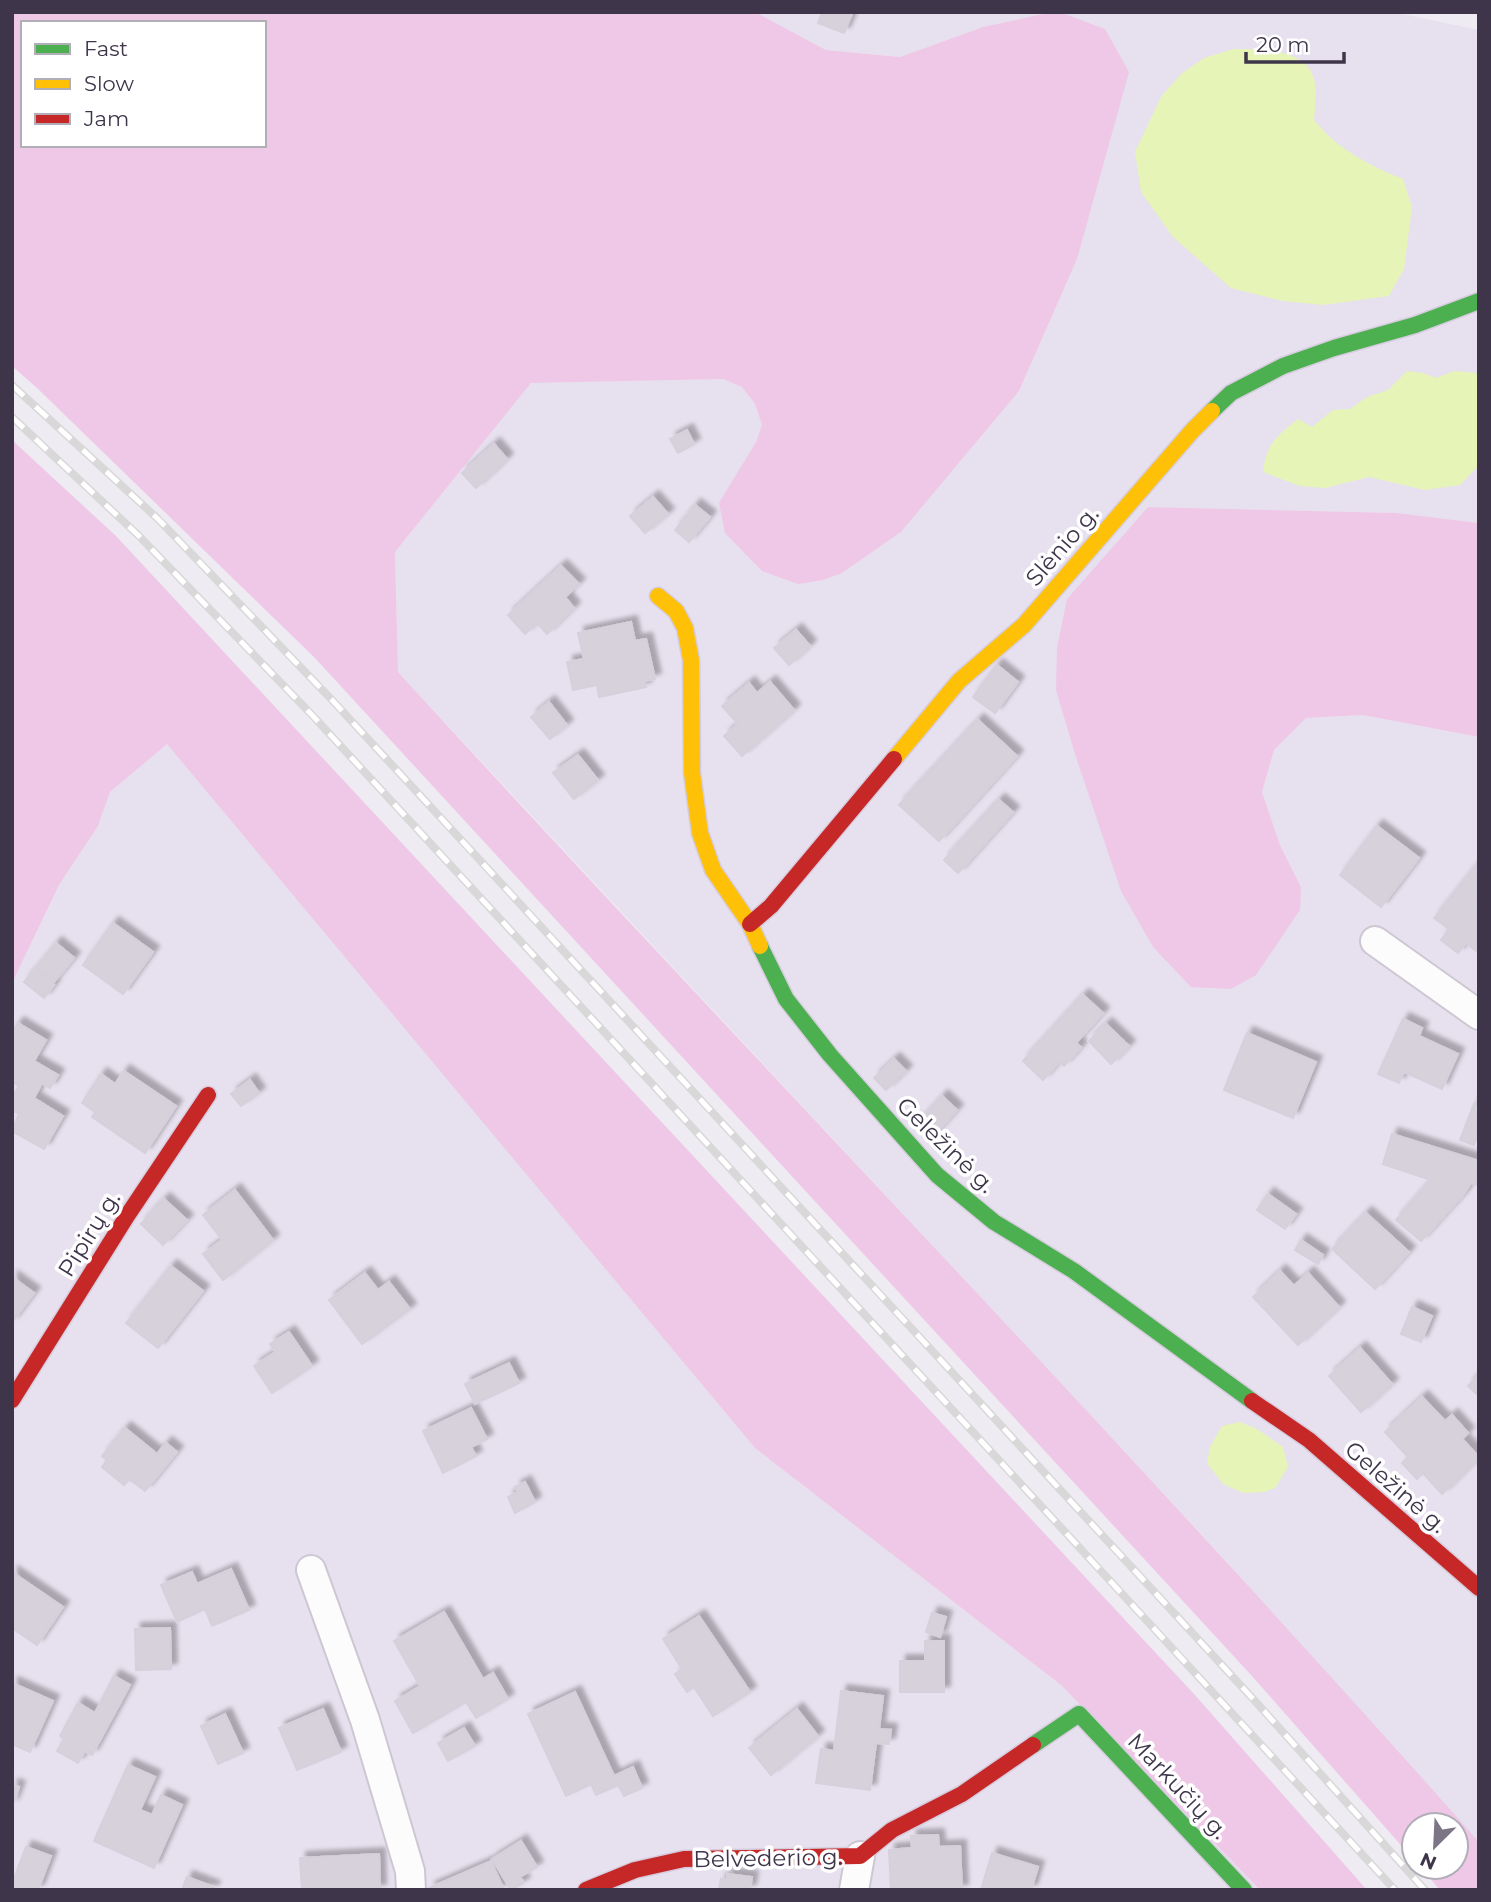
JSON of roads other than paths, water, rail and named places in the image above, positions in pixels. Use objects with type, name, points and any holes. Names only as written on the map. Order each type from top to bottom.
[{"type":"street","name":"Slėnio g.","points":[[750,924],[771,906],[959,681],[1024,625],[1192,431],[1231,393],[1283,366],[1415,325],[1479,300]]},
{"type":"street","name":"Geležinė g.","points":[[658,596],[676,611],[685,628],[691,660],[692,773],[700,833],[713,870],[750,924],[786,999],[830,1055],[937,1175],[994,1222],[1074,1271],[1309,1440],[1479,1588]]},
{"type":"street","points":[[1375,941],[1479,1015]]},
{"type":"street","name":"Pipirų g.","points":[[12,1400],[127,1216],[208,1095]]},
{"type":"street","points":[[311,1570],[365,1720],[410,1871],[411,1890]]},
{"type":"street","name":"Belvederio g.","points":[[586,1890],[635,1870],[684,1859],[860,1856],[892,1830],[962,1794],[1079,1714]]},
{"type":"street","name":"Markučių g.","points":[[1079,1714],[1244,1890]]},
{"type":"street","points":[[854,1890],[860,1856]]},
{"type":"railway","points":[[12,385],[158,519],[333,701],[1255,1701],[1425,1890]]},
{"type":"railway","points":[[12,417],[138,535],[313,716],[1395,1890]]}]
